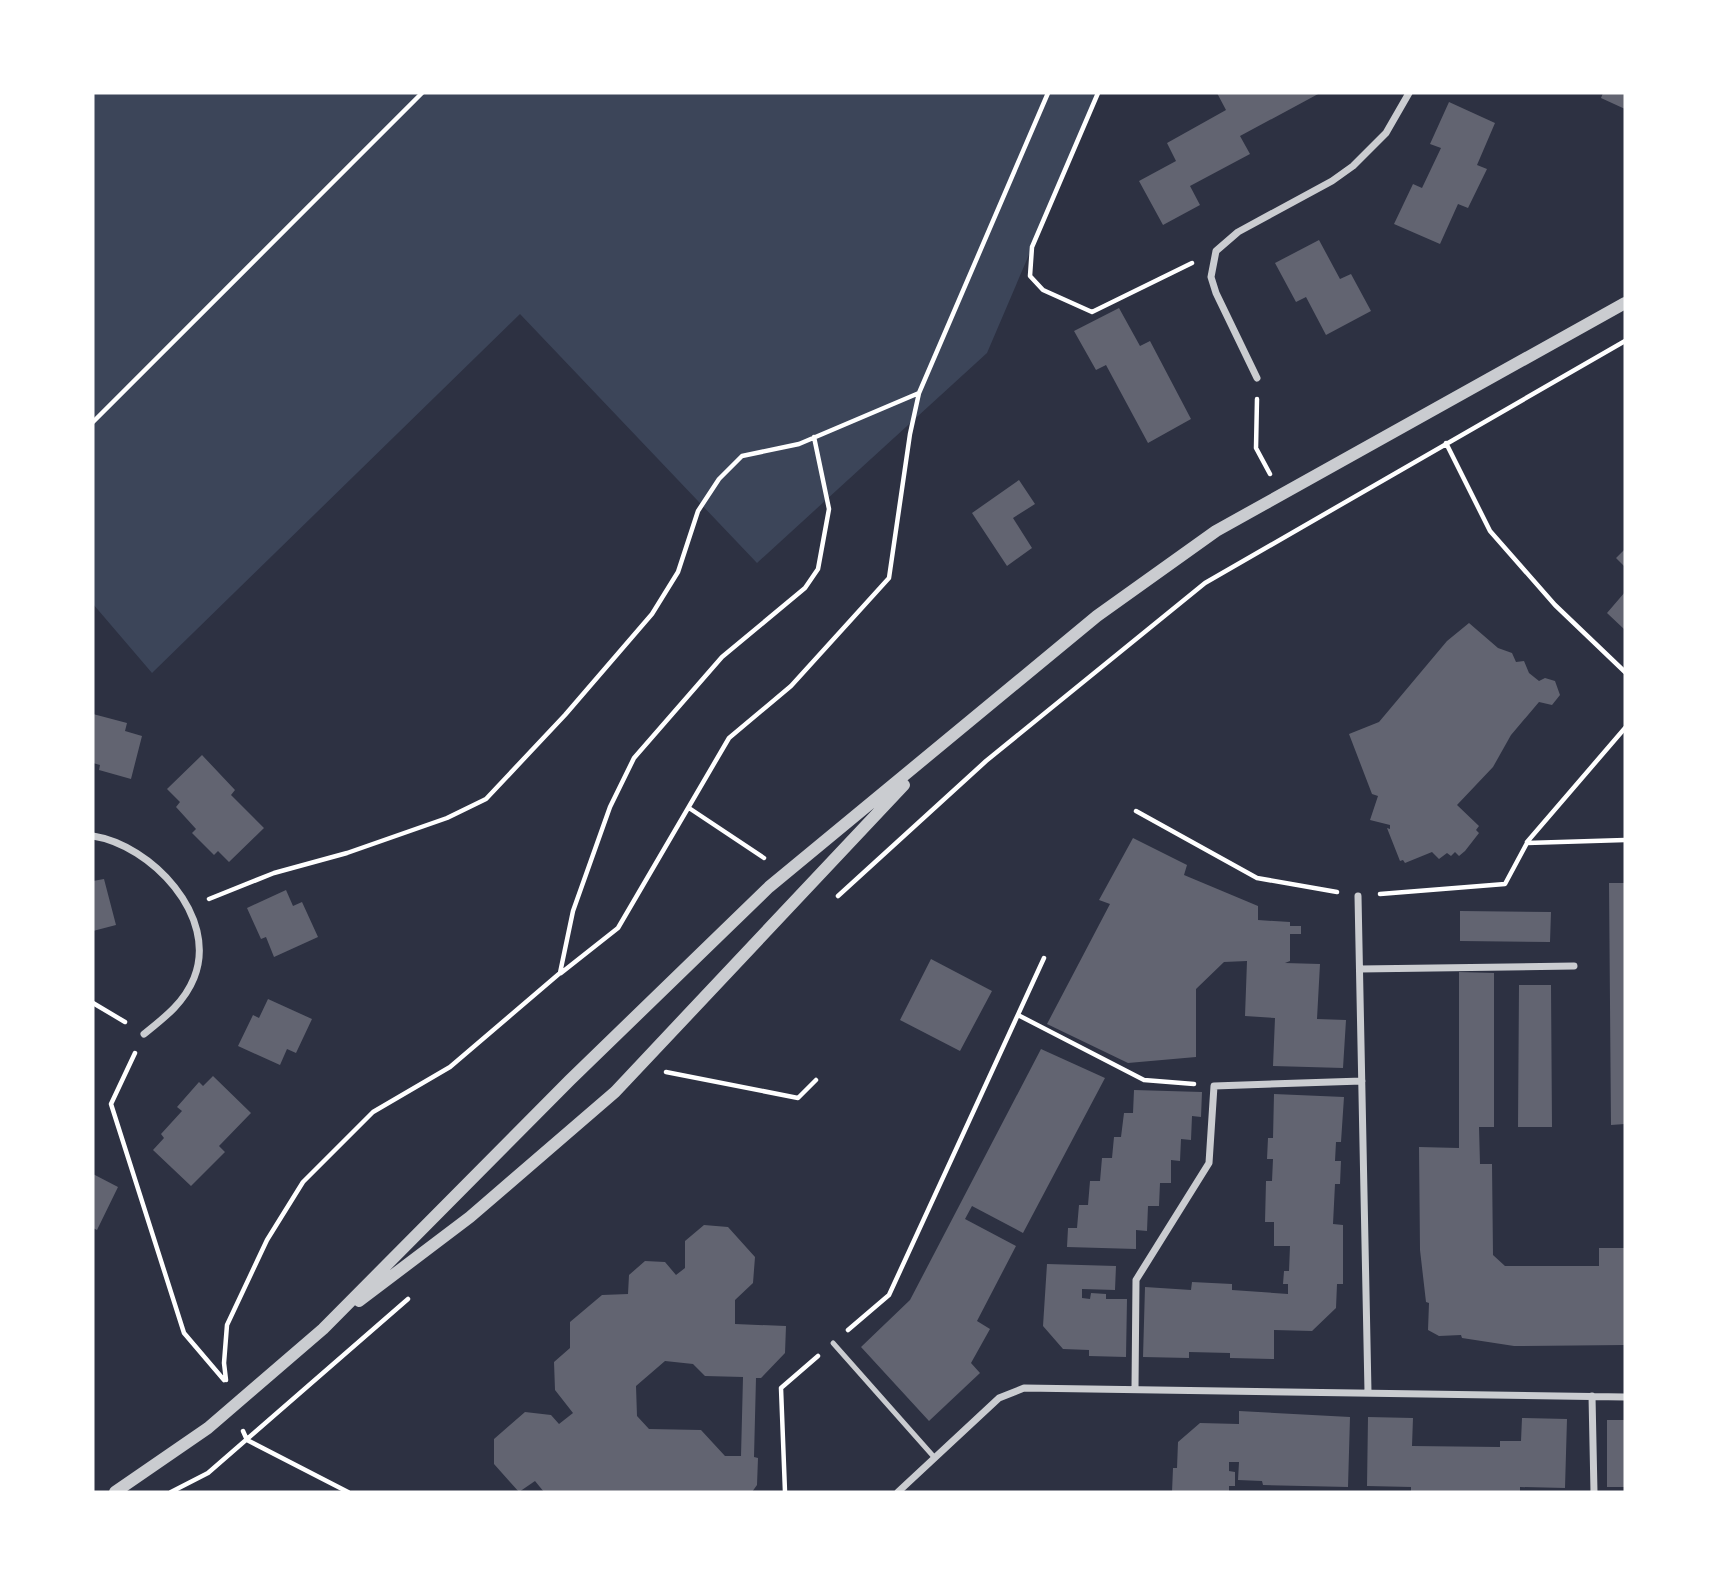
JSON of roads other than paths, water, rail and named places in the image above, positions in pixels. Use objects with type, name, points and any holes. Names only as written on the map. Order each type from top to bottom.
[{"type":"street","points":[[1257,378],[1216,293],[1211,277],[1216,251],[1238,232],[1332,181],[1353,166],[1386,133],[1409,93]]},
{"type":"street","points":[[323,1329],[570,1080],[785,873],[1130,590],[1196,544],[1280,494],[1625,303]]},
{"type":"street","points":[[115,1492],[176,1452],[232,1408],[323,1329],[470,1217],[615,1092],[933,754]]},
{"type":"street","points":[[93,836],[121,845],[163,876],[188,907],[198,934],[200,953],[195,976],[172,1011],[144,1034]]},
{"type":"street","points":[[1358,896],[1368,1392]]},
{"type":"street","points":[[1360,969],[1574,966]]},
{"type":"street","points":[[1135,1388],[1136,1280],[1209,1163],[1214,1086],[1362,1081]]},
{"type":"street","points":[[898,1492],[999,1398],[1010,1391],[1050,1386],[1625,1397]]},
{"type":"street","points":[[1592,1396],[1594,1492]]},
{"type":"lane","points":[[833,1343],[934,1457]]}]
